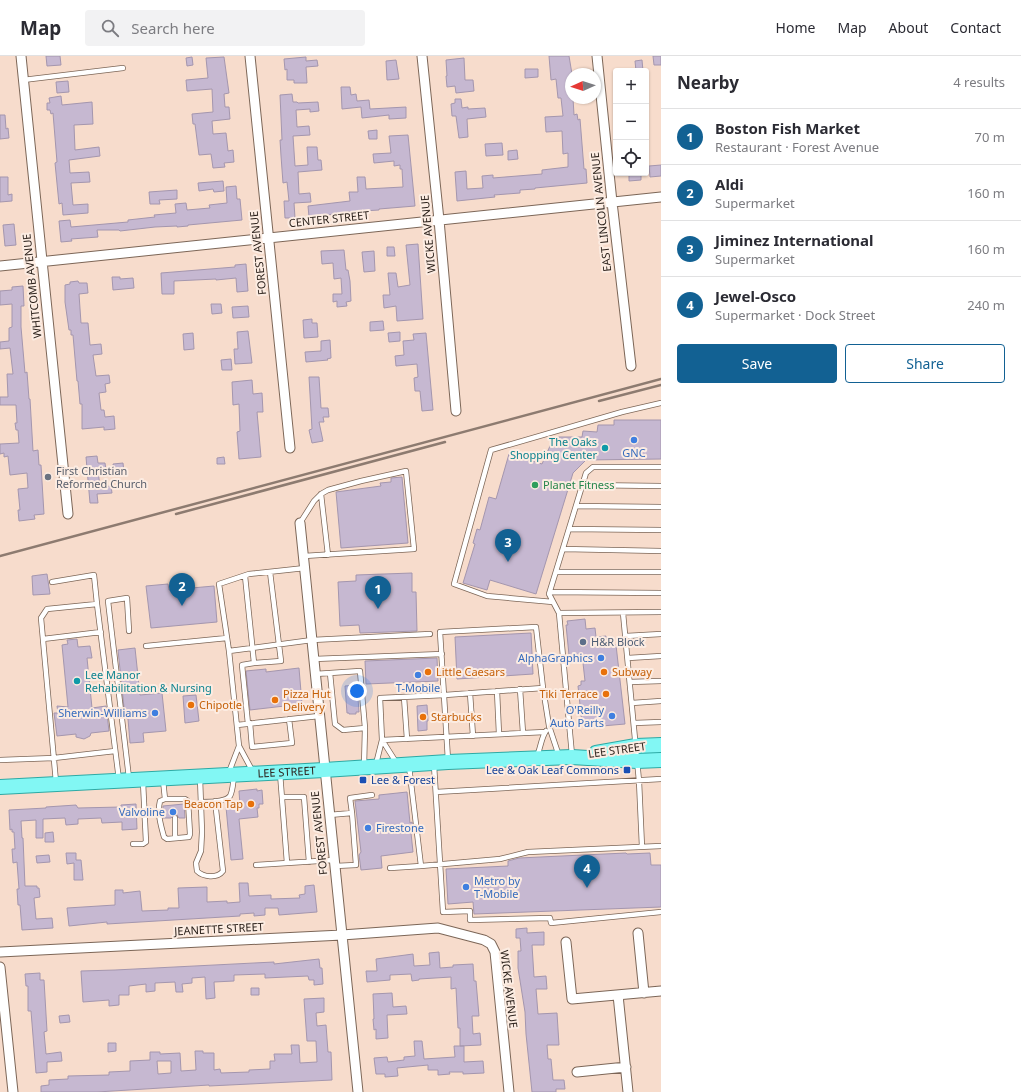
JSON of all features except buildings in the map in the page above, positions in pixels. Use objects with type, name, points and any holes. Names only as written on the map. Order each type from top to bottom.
[{"type":"main road","name":"LEE STREET","points":[[566,757],[636,746],[661,745]]},
{"type":"main road","name":"LEE STREET","points":[[0,787],[536,758],[566,757],[637,761],[661,760]]},
{"type":"street","name":"WHITCOMB AVENUE","points":[[21,56],[68,514]]},
{"type":"street","name":"FOREST AVENUE","points":[[250,56],[290,448]]},
{"type":"street","name":"WICKE AVENUE","points":[[422,56],[439,220],[456,410]]},
{"type":"street","name":"EAST LINCOLN AVENUE","points":[[597,56],[631,366]]},
{"type":"street","name":"CENTER STREET","points":[[0,266],[661,196]]},
{"type":"street","name":"FOREST AVENUE","points":[[300,523],[358,1092]]},
{"type":"street","name":"WICKE AVENUE","points":[[438,928],[484,940],[491,944],[495,952],[509,1092]]},
{"type":"street","name":"JEANETTE STREET","points":[[0,952],[342,935],[438,928]]},
{"type":"street","points":[[638,933],[644,993]]},
{"type":"street","points":[[566,942],[572,999],[661,991]]},
{"type":"street","points":[[0,967],[13,1092]]},
{"type":"street","points":[[618,995],[628,1092]]},
{"type":"street","points":[[577,1072],[626,1067]]},
{"type":"lane","points":[[23,80],[123,68]]},
{"type":"lane","points":[[553,602],[487,596],[454,584],[491,450],[622,412],[661,403]]},
{"type":"lane","points":[[566,757],[559,613],[549,594],[582,485],[586,473],[593,467],[661,467]]},
{"type":"lane","points":[[300,523],[314,501],[321,494],[338,487],[406,472],[414,549],[304,556]]},
{"type":"lane","points":[[582,485],[661,486]]},
{"type":"lane","points":[[321,494],[328,555]]},
{"type":"lane","points":[[576,506],[661,507]]},
{"type":"lane","points":[[569,529],[661,530]]},
{"type":"lane","points":[[563,549],[661,551]]},
{"type":"lane","points":[[201,802],[226,799],[231,795],[231,775],[239,746],[220,584],[245,576],[305,568]]},
{"type":"lane","points":[[270,572],[281,661],[242,665],[252,747],[292,743],[290,719]]},
{"type":"lane","points":[[556,572],[661,572]]},
{"type":"lane","points":[[52,582],[94,575],[115,751],[124,780]]},
{"type":"lane","points":[[245,576],[254,663]]},
{"type":"lane","points":[[550,592],[661,593]]},
{"type":"lane","points":[[124,780],[108,601],[127,598],[129,631]]},
{"type":"lane","points":[[57,784],[41,618],[47,609],[97,604]]},
{"type":"lane","points":[[559,613],[661,612]]},
{"type":"lane","points":[[623,613],[639,781],[642,846]]},
{"type":"lane","points":[[448,762],[440,632],[536,627],[542,688],[549,726],[566,757]]},
{"type":"lane","points":[[43,639],[100,632]]},
{"type":"lane","points":[[229,651],[312,640],[430,634]]},
{"type":"lane","points":[[626,636],[661,634]]},
{"type":"lane","points":[[146,646],[227,638]]},
{"type":"lane","points":[[314,659],[442,654]]},
{"type":"lane","points":[[628,658],[661,656]]},
{"type":"lane","points":[[315,674],[360,671],[369,767]]},
{"type":"lane","points":[[330,673],[335,724],[343,730],[365,728]]},
{"type":"lane","points":[[630,682],[661,681]]},
{"type":"lane","points":[[369,767],[378,758],[382,740],[380,698],[542,688]]},
{"type":"lane","points":[[520,689],[523,733]]},
{"type":"lane","points":[[496,691],[499,734]]},
{"type":"lane","points":[[470,693],[473,736]]},
{"type":"lane","points":[[404,697],[407,739]]},
{"type":"lane","points":[[632,703],[661,701]]},
{"type":"lane","points":[[237,725],[319,716]]},
{"type":"lane","points":[[634,724],[661,722]]},
{"type":"lane","points":[[536,758],[545,732],[549,726]]},
{"type":"lane","points":[[382,740],[545,732]]},
{"type":"lane","points":[[382,740],[404,765],[421,866]]},
{"type":"lane","points":[[239,746],[254,774]]},
{"type":"lane","points":[[0,760],[54,758],[115,751]]},
{"type":"lane","points":[[434,763],[443,912],[470,911],[470,920],[550,918],[551,923],[661,912]]},
{"type":"lane","points":[[280,772],[287,863]]},
{"type":"lane","points":[[200,776],[202,832],[201,851],[196,859],[196,867],[200,874],[209,876],[218,875],[223,871],[215,801]]},
{"type":"lane","points":[[163,778],[165,799]]},
{"type":"lane","points":[[133,844],[143,844],[146,842],[143,779]]},
{"type":"lane","points":[[436,792],[661,780]]},
{"type":"lane","points":[[256,866],[308,862],[356,865],[350,798],[372,795]]},
{"type":"lane","points":[[282,797],[304,796],[308,862]]},
{"type":"lane","points":[[165,799],[185,799],[188,801],[189,837],[167,839],[164,837],[160,822],[159,807],[160,801],[165,799]]},
{"type":"lane","points":[[175,799],[175,805]]},
{"type":"lane","points":[[329,815],[352,813]]},
{"type":"lane","points":[[175,818],[176,838]]},
{"type":"lane","points":[[390,868],[500,859],[528,852],[661,846]]},
{"type":"railway","points":[[0,556],[661,379]]},
{"type":"railway","points":[[599,401],[661,385]]},
{"type":"railway","points":[[176,514],[445,442]]},
{"type":"place","name":"GNC","points":[[634,440]]},
{"type":"place","name":"The Oaks Shopping Center","points":[[605,448]]},
{"type":"place","name":"First Christian Reformed Church","points":[[48,477]]},
{"type":"place","name":"Planet Fitness","points":[[535,485]]},
{"type":"place","name":"Jiminez International","points":[[508,562]]},
{"type":"place","name":"Aldi","points":[[182,606]]},
{"type":"place","name":"Boston Fish Market","points":[[378,609]]},
{"type":"place","name":"H&R Block","points":[[583,642]]},
{"type":"place","name":"AlphaGraphics","points":[[601,658]]},
{"type":"place","name":"Little Caesars","points":[[428,672]]},
{"type":"place","name":"Subway","points":[[604,672]]},
{"type":"place","name":"T-Mobile","points":[[418,675]]},
{"type":"place","name":"Lee Manor Rehabilitation & Nursing","points":[[77,681]]},
{"type":"place","name":"Tiki Terrace","points":[[606,694]]},
{"type":"place","name":"Pizza Hut Delivery","points":[[275,700]]},
{"type":"place","name":"Chipotle","points":[[191,705]]},
{"type":"place","name":"Sherwin-Williams","points":[[155,713]]},
{"type":"place","name":"O'Reilly Auto Parts","points":[[612,716]]},
{"type":"place","name":"Starbucks","points":[[423,717]]},
{"type":"place","name":"Lee & Oak Leaf Commons","points":[[627,770]]},
{"type":"place","name":"Lee & Forest","points":[[363,780]]},
{"type":"place","name":"Beacon Tap","points":[[251,804]]},
{"type":"place","name":"Valvoline","points":[[173,812]]},
{"type":"place","name":"Firestone","points":[[368,828]]},
{"type":"place","name":"Metro by T-Mobile","points":[[466,887]]},
{"type":"place","name":"Jewel-Osco","points":[[587,888]]}]
